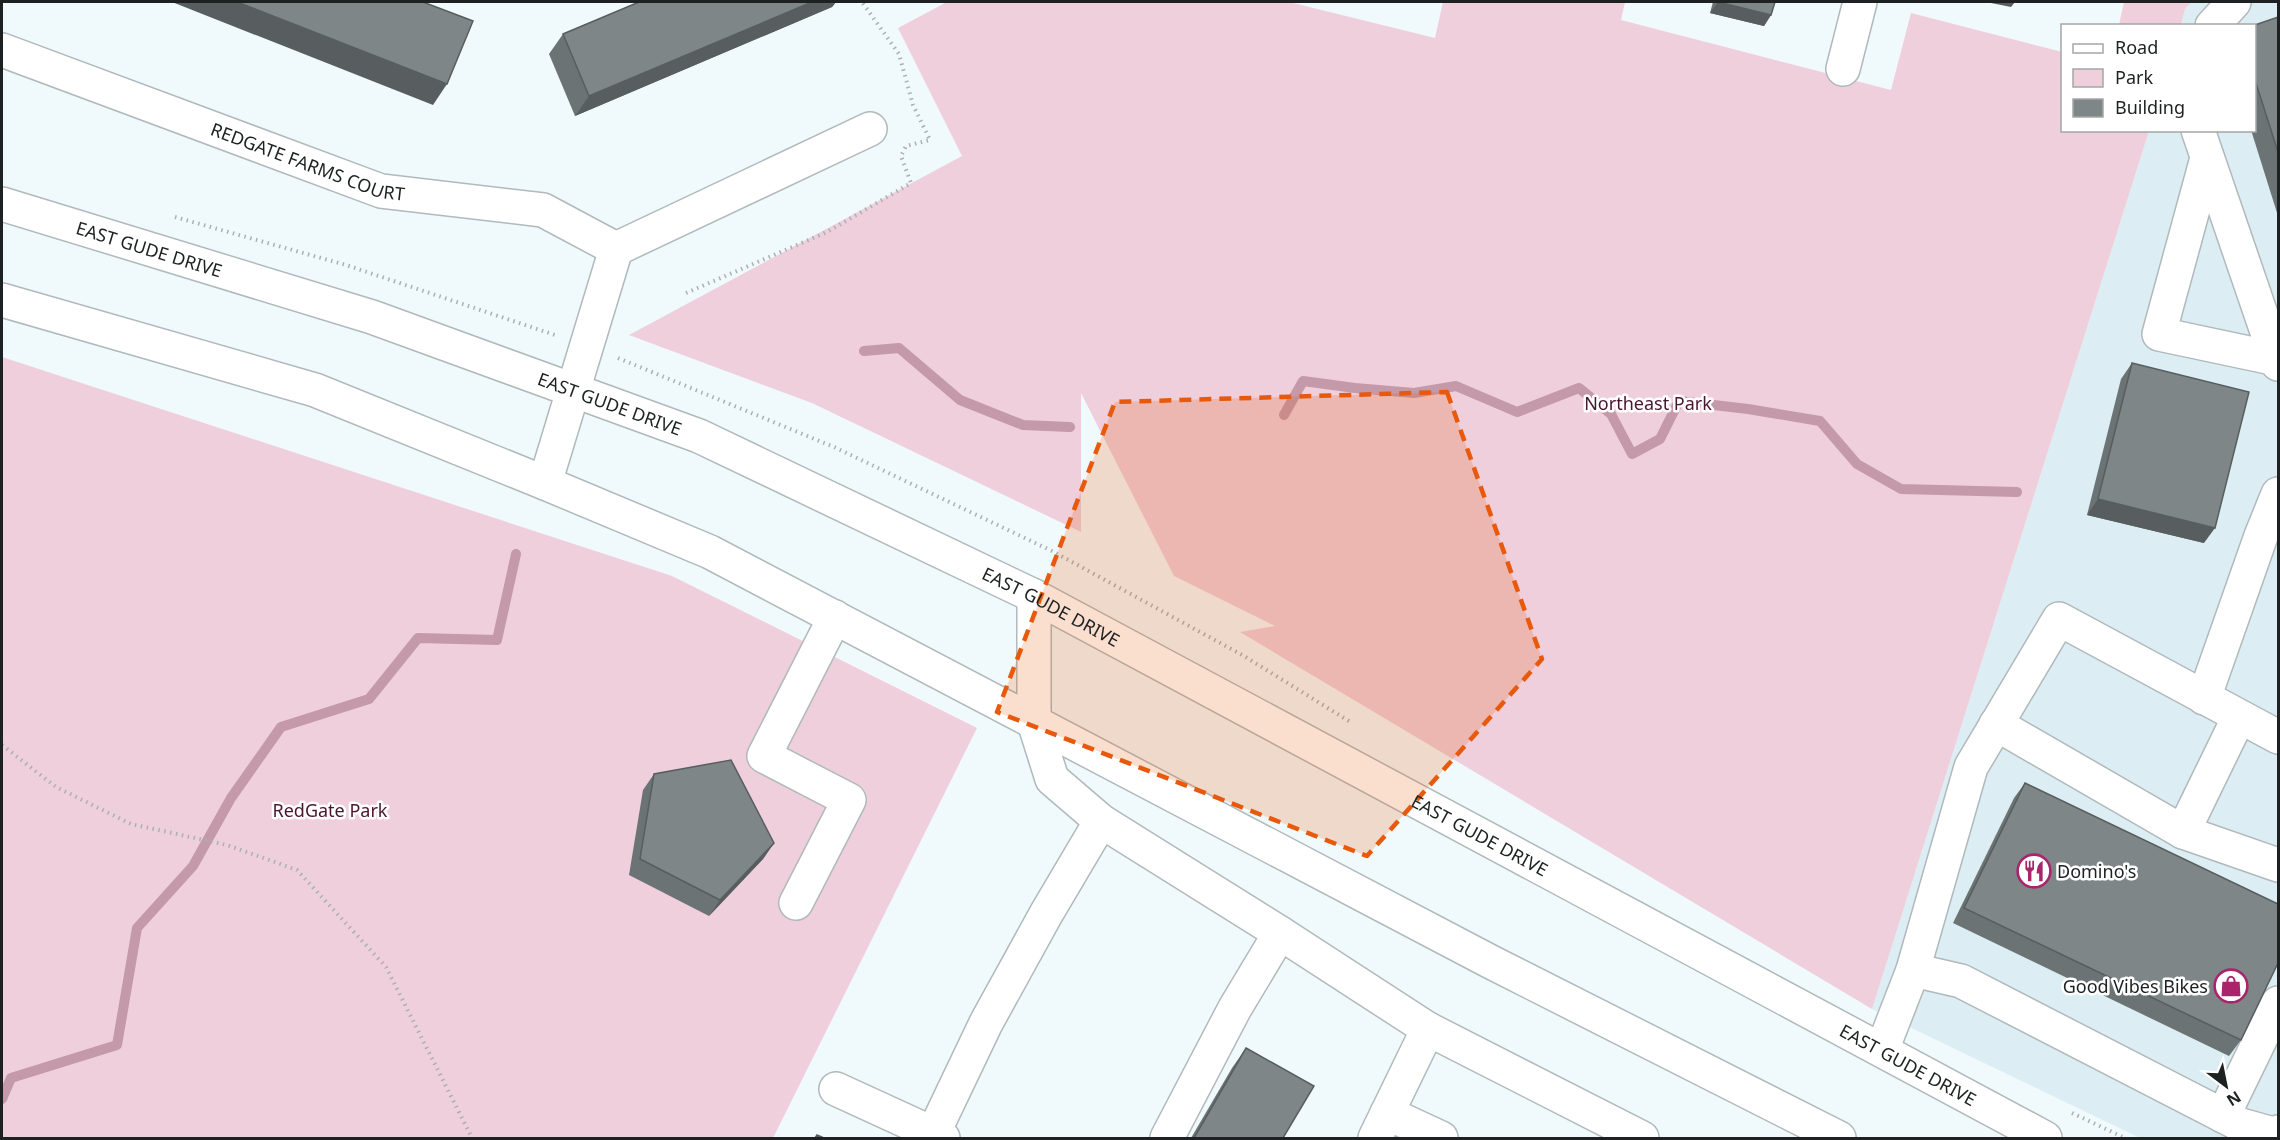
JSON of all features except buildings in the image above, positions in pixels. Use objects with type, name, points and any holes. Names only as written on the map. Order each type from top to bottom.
[{"type":"main road","points":[[1843,69],[1860,2]]},
{"type":"main road","points":[[2214,24],[2234,2]]},
{"type":"main road","name":"REDGATE FARMS COURT","points":[[2,50],[381,190],[543,210],[616,249]]},
{"type":"main road","points":[[546,483],[616,249],[870,129]]},
{"type":"main road","points":[[2202,144],[2159,334],[2278,361]]},
{"type":"main road","points":[[2202,144],[2278,361]]},
{"type":"main road","name":"EAST GUDE DRIVE","points":[[2,204],[372,317],[699,436],[1034,596],[2045,1138]]},
{"type":"main road","points":[[2,300],[315,390],[710,552],[1491,962],[1839,1138]]},
{"type":"main road","points":[[2205,698],[2270,538],[2278,494]]},
{"type":"main road","points":[[1034,596],[1034,722],[1052,779],[1101,821],[1428,1029],[1642,1138]]},
{"type":"main road","points":[[796,903],[849,800],[764,756],[835,617]]},
{"type":"main road","points":[[1882,1050],[1913,970],[1971,767],[2059,619],[2239,717],[2277,732]]},
{"type":"main road","points":[[2183,832],[2239,717]]},
{"type":"main road","points":[[1996,724],[2183,832],[2278,865]]},
{"type":"main road","points":[[836,1089],[938,1136],[986,1023],[1101,821]]},
{"type":"main road","points":[[1167,1138],[1235,1008],[1280,933]]},
{"type":"main road","points":[[1913,970],[1961,981],[2241,1125],[2273,1134],[2278,1132]]},
{"type":"main road","points":[[2223,1116],[2278,1003]]},
{"type":"main road","points":[[1428,1029],[1381,1126],[1442,1138]]},
{"type":"path","points":[[2,745],[57,787],[131,824],[227,845],[297,870],[386,967],[472,1138]]},
{"type":"highlighted area","points":[[1447,392],[1542,659],[1367,856],[997,712],[1115,402]]},
{"type":"shaded area","points":[[2191,2],[2278,2],[2278,1138],[2140,1138],[1872,1009],[2149,132],[2256,132],[2256,24],[2181,24],[2185,9]]},
{"type":"green space","name":"Northeast Park","points":[[947,2],[1289,2],[1435,38],[1443,2],[1625,2],[1621,20],[1891,90],[1911,13],[2061,52],[2061,132],[2149,132],[1872,1009],[1240,632],[1275,626],[1174,576],[1081,393],[1081,532],[812,403],[629,335],[962,156],[898,28]]},
{"type":"green space","points":[[2124,2],[2191,2],[2185,9],[2181,24],[2119,24]]},
{"type":"green space","name":"RedGate Park","points":[[2,357],[672,576],[977,728],[773,1138],[2,1138]]},
{"type":"waterway","points":[[864,351],[899,348],[960,400],[1023,425],[1070,427]]},
{"type":"waterway","points":[[1284,415],[1303,381],[1414,393],[1456,386],[1517,412],[1579,388],[1611,414],[1632,454],[1660,439],[1679,401],[1820,421],[1857,464],[1901,489],[2017,492]]},
{"type":"waterway","points":[[2,1099],[11,1078],[117,1045],[137,928],[193,866],[231,798],[281,727],[369,699],[418,638],[497,640],[516,554]]},
{"type":"place","name":"Domino's","points":[[2034,871]]},
{"type":"place","name":"Good Vibes Bikes","points":[[2231,986]]}]
